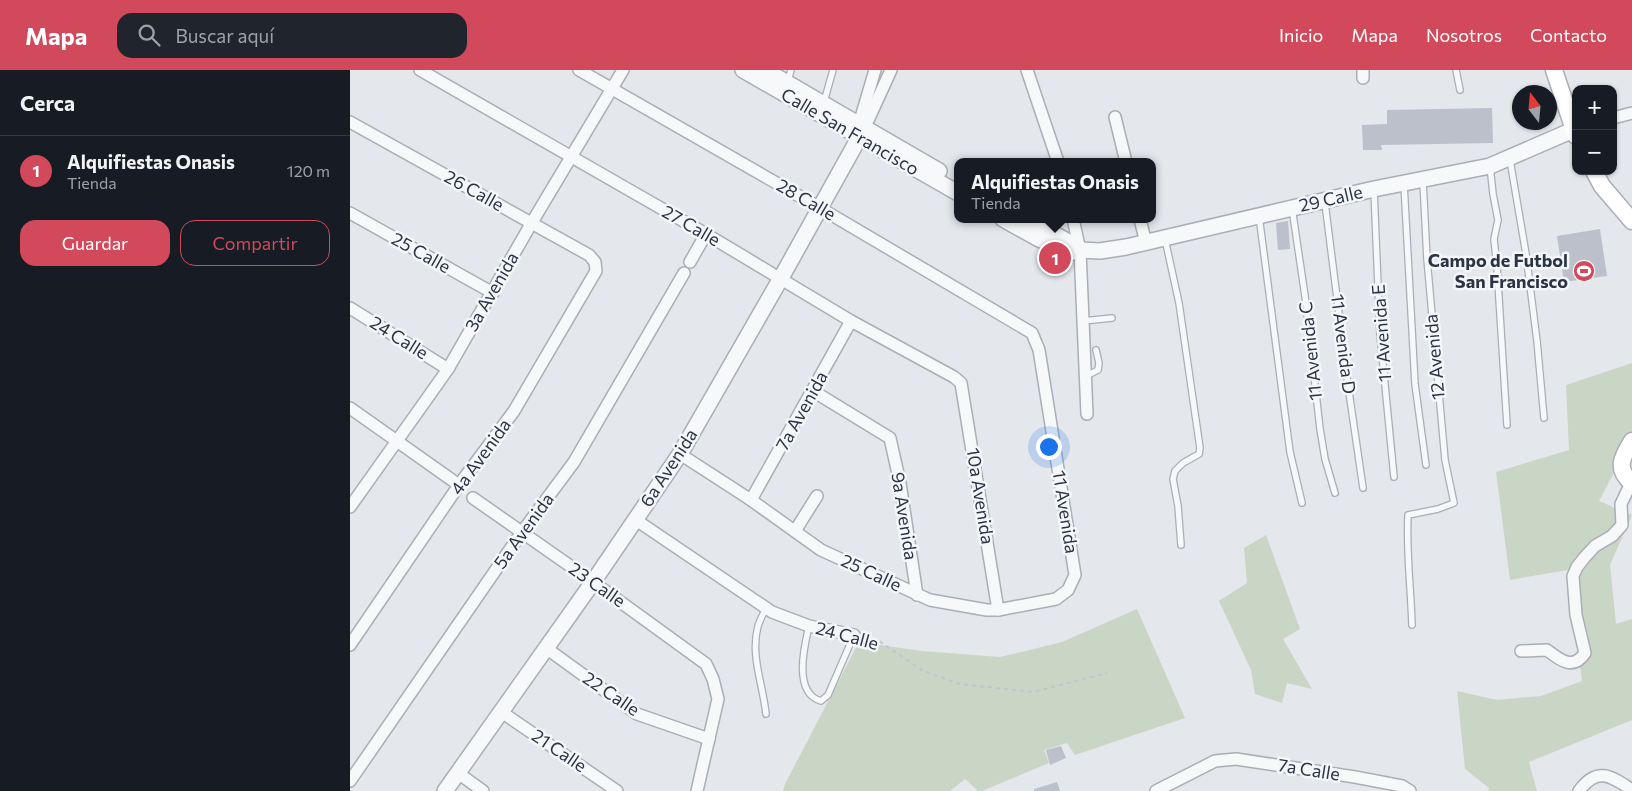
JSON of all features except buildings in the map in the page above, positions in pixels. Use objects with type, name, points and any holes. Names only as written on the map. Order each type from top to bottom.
[{"type":"main road","points":[[1554,70],[1574,130]]},
{"type":"main road","points":[[1596,175],[1602,186],[1632,221]]},
{"type":"main road","points":[[1631,483],[1624,474],[1622,461],[1632,441]]},
{"type":"street","name":"27 Calle","points":[[420,70],[706,234],[851,321],[962,383]]},
{"type":"street","name":"28 Calle","points":[[578,70],[820,208],[1032,333]]},
{"type":"street","name":"3a Avenida","points":[[350,507],[395,441],[448,369],[623,70]]},
{"type":"street","name":"Calle San Francisco","points":[[743,70],[954,180]]},
{"type":"street","name":"Calle San Francisco","points":[[765,70],[789,76],[861,130],[954,190]]},
{"type":"street","points":[[861,130],[875,70]]},
{"type":"street","points":[[861,130],[891,70]]},
{"type":"street","points":[[1027,70],[1057,158]]},
{"type":"street","points":[[1617,117],[1632,113]]},
{"type":"street","points":[[1115,117],[1125,158]]},
{"type":"street","name":"26 Calle","points":[[350,122],[589,254],[595,262]]},
{"type":"street","name":"6a Avenida","points":[[445,791],[593,582],[680,454],[781,278],[861,130]]},
{"type":"street","name":"29 Calle","points":[[1080,250],[1100,251],[1146,243],[1324,200],[1490,166],[1572,133]]},
{"type":"street","name":"25 Calle","points":[[350,213],[492,293]]},
{"type":"street","points":[[1010,223],[1069,253],[1080,250]]},
{"type":"street","points":[[1035,223],[1074,244],[1080,250]]},
{"type":"street","points":[[1074,223],[1080,250],[1087,414]]},
{"type":"street","points":[[1141,223],[1146,243]]},
{"type":"street","points":[[690,262],[706,234]]},
{"type":"street","name":"4a Avenida","points":[[350,644],[459,485],[514,411],[596,272],[595,262]]},
{"type":"street","name":"5a Avenida","points":[[350,781],[522,532],[574,462],[684,273]]},
{"type":"street","name":"24 Calle","points":[[350,308],[448,369]]},
{"type":"street","name":"7a Avenida","points":[[751,500],[851,321]]},
{"type":"street","name":"11 Avenida","points":[[1032,333],[1039,350],[1076,575]]},
{"type":"street","name":"10a Avenida","points":[[962,383],[998,610]]},
{"type":"street","name":"9a Avenida","points":[[813,391],[890,438],[900,482],[917,595]]},
{"type":"street","points":[[350,408],[459,485]]},
{"type":"street","name":"25 Calle","points":[[680,454],[751,500],[820,550],[930,600],[987,610],[998,610],[1056,599],[1068,590],[1076,575]]},
{"type":"street","points":[[1521,652],[1547,650],[1559,660],[1568,662],[1576,662],[1585,653],[1576,615],[1573,576],[1577,567],[1595,546],[1627,527],[1621,504],[1631,483]]},
{"type":"street","points":[[795,531],[817,496]]},
{"type":"street","name":"23 Calle","points":[[473,498],[706,664],[713,679],[718,699],[709,739]]},
{"type":"street","name":"24 Calle","points":[[636,520],[772,612],[809,626],[854,635]]},
{"type":"street","name":"22 Calle","points":[[546,648],[637,714],[709,739]]},
{"type":"street","name":"21 Calle","points":[[500,711],[617,791]]},
{"type":"street","points":[[696,791],[709,739]]},
{"type":"street","name":"7a Calle","points":[[1156,791],[1215,761],[1236,759],[1355,777],[1402,786],[1410,791]]},
{"type":"street","points":[[458,773],[483,791]]},
{"type":"street","points":[[1580,791],[1591,778],[1605,775],[1614,777],[1632,790]]},
{"type":"lane","points":[[824,104],[833,70]]},
{"type":"lane","points":[[1456,70],[1460,90]]},
{"type":"lane","points":[[1510,158],[1526,254],[1544,418]]},
{"type":"lane","points":[[1490,166],[1498,220],[1494,239],[1507,425]]},
{"type":"lane","name":"12 Avenida","points":[[1412,625],[1412,596],[1408,565],[1408,515],[1438,509],[1454,503],[1445,460],[1440,410],[1428,268],[1423,180]]},
{"type":"lane","points":[[1404,184],[1416,384],[1426,465]]},
{"type":"lane","name":"11 Avenida E","points":[[1374,190],[1380,334],[1394,477]]},
{"type":"lane","name":"11 Avenida D","points":[[1324,200],[1363,488]]},
{"type":"lane","name":"11 Avenida C","points":[[1292,208],[1305,296],[1320,428],[1325,459],[1335,493]]},
{"type":"lane","points":[[1259,216],[1290,452],[1302,503]]},
{"type":"lane","points":[[1165,239],[1179,303],[1200,448],[1199,454],[1175,470],[1173,479],[1178,506],[1181,545]]},
{"type":"lane","points":[[1083,321],[1112,318]]},
{"type":"lane","points":[[1086,376],[1098,370],[1099,362],[1096,350]]},
{"type":"lane","points":[[766,608],[758,628],[756,653],[757,671],[766,714]]},
{"type":"lane","points":[[809,626],[802,655],[806,691],[813,699],[821,701],[828,695],[854,635]]},
{"type":"path","name":"24 Calle","points":[[854,635],[879,641],[923,671],[960,684],[1032,692],[1107,672]]},
{"type":"green space","points":[[1632,363],[1632,439],[1599,501],[1632,515],[1610,565],[1616,624],[1632,619],[1632,720],[1529,762],[1537,791],[1488,791],[1489,788],[1465,769],[1457,691],[1497,700],[1541,696],[1582,681],[1568,570],[1510,580],[1496,472],[1569,450],[1566,385]]},
{"type":"green space","points":[[1266,535],[1300,629],[1283,639],[1312,689],[1287,683],[1282,703],[1255,694],[1251,670],[1219,601],[1247,583],[1244,548]]},
{"type":"green space","points":[[1137,609],[1185,718],[1075,755],[1067,743],[1044,750],[1049,763],[982,791],[978,791],[965,779],[950,791],[783,791],[859,642],[922,651],[1000,657],[1062,642]]},
{"type":"place","name":"Alquifiestas Onasis","points":[[1055,258]]},
{"type":"place","name":"Campo de Futbol San Francisco","points":[[1584,271]]}]
